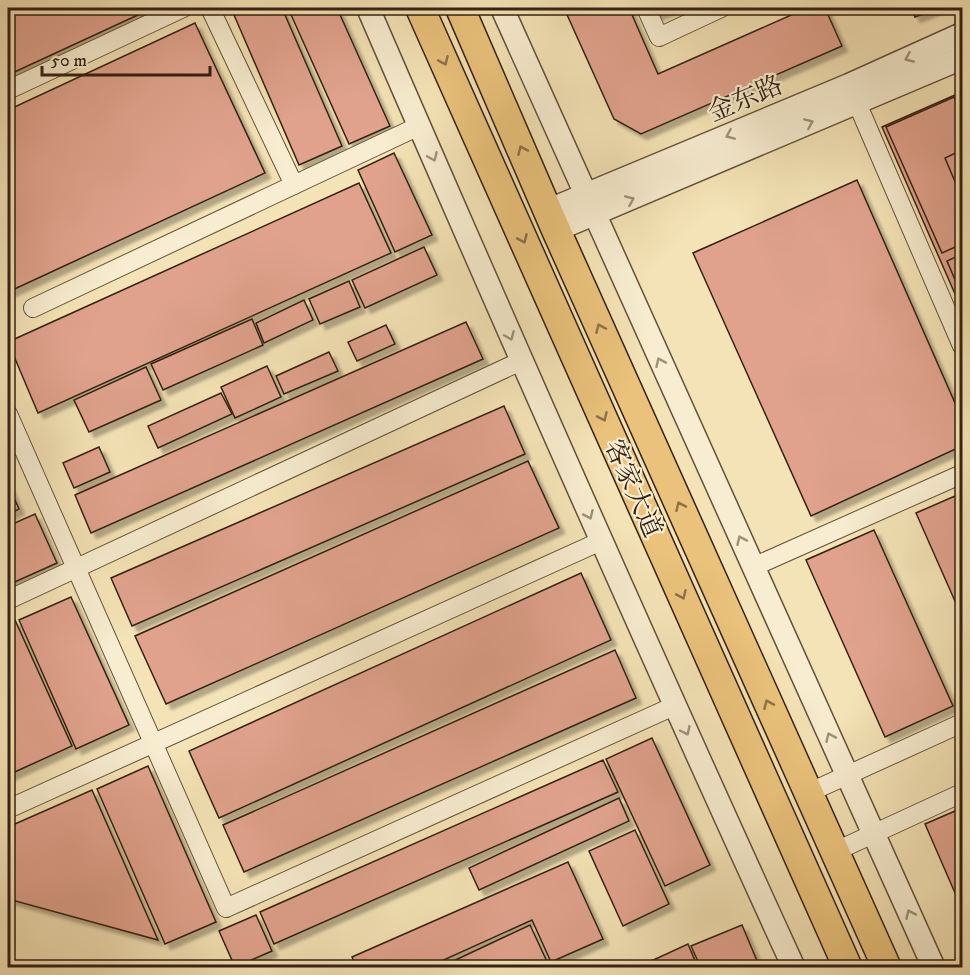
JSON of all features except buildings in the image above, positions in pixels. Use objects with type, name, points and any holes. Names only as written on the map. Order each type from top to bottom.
[{"type":"main road","name":"客家大道","points":[[420,8],[848,968]]},
{"type":"main road","name":"客家大道","points":[[460,8],[887,968]]},
{"type":"street","points":[[8,90],[183,8]]},
{"type":"street","points":[[210,8],[294,185]]},
{"type":"street","points":[[368,8],[674,706],[794,968]]},
{"type":"street","points":[[502,8],[934,968]]},
{"type":"street","points":[[646,8],[659,37],[721,8]]},
{"type":"street","name":"金东路","points":[[590,205],[963,34]]},
{"type":"street","name":"金东路","points":[[553,220],[857,103],[963,58]]},
{"type":"street","points":[[857,103],[963,346]]},
{"type":"street","points":[[33,308],[419,126]]},
{"type":"street","points":[[8,600],[521,361]]},
{"type":"street","points":[[8,414],[226,908],[674,706]]},
{"type":"street","points":[[753,567],[963,474]]},
{"type":"street","points":[[8,809],[601,541]]},
{"type":"street","points":[[808,794],[963,723]]},
{"type":"street","points":[[834,852],[963,794]]}]
